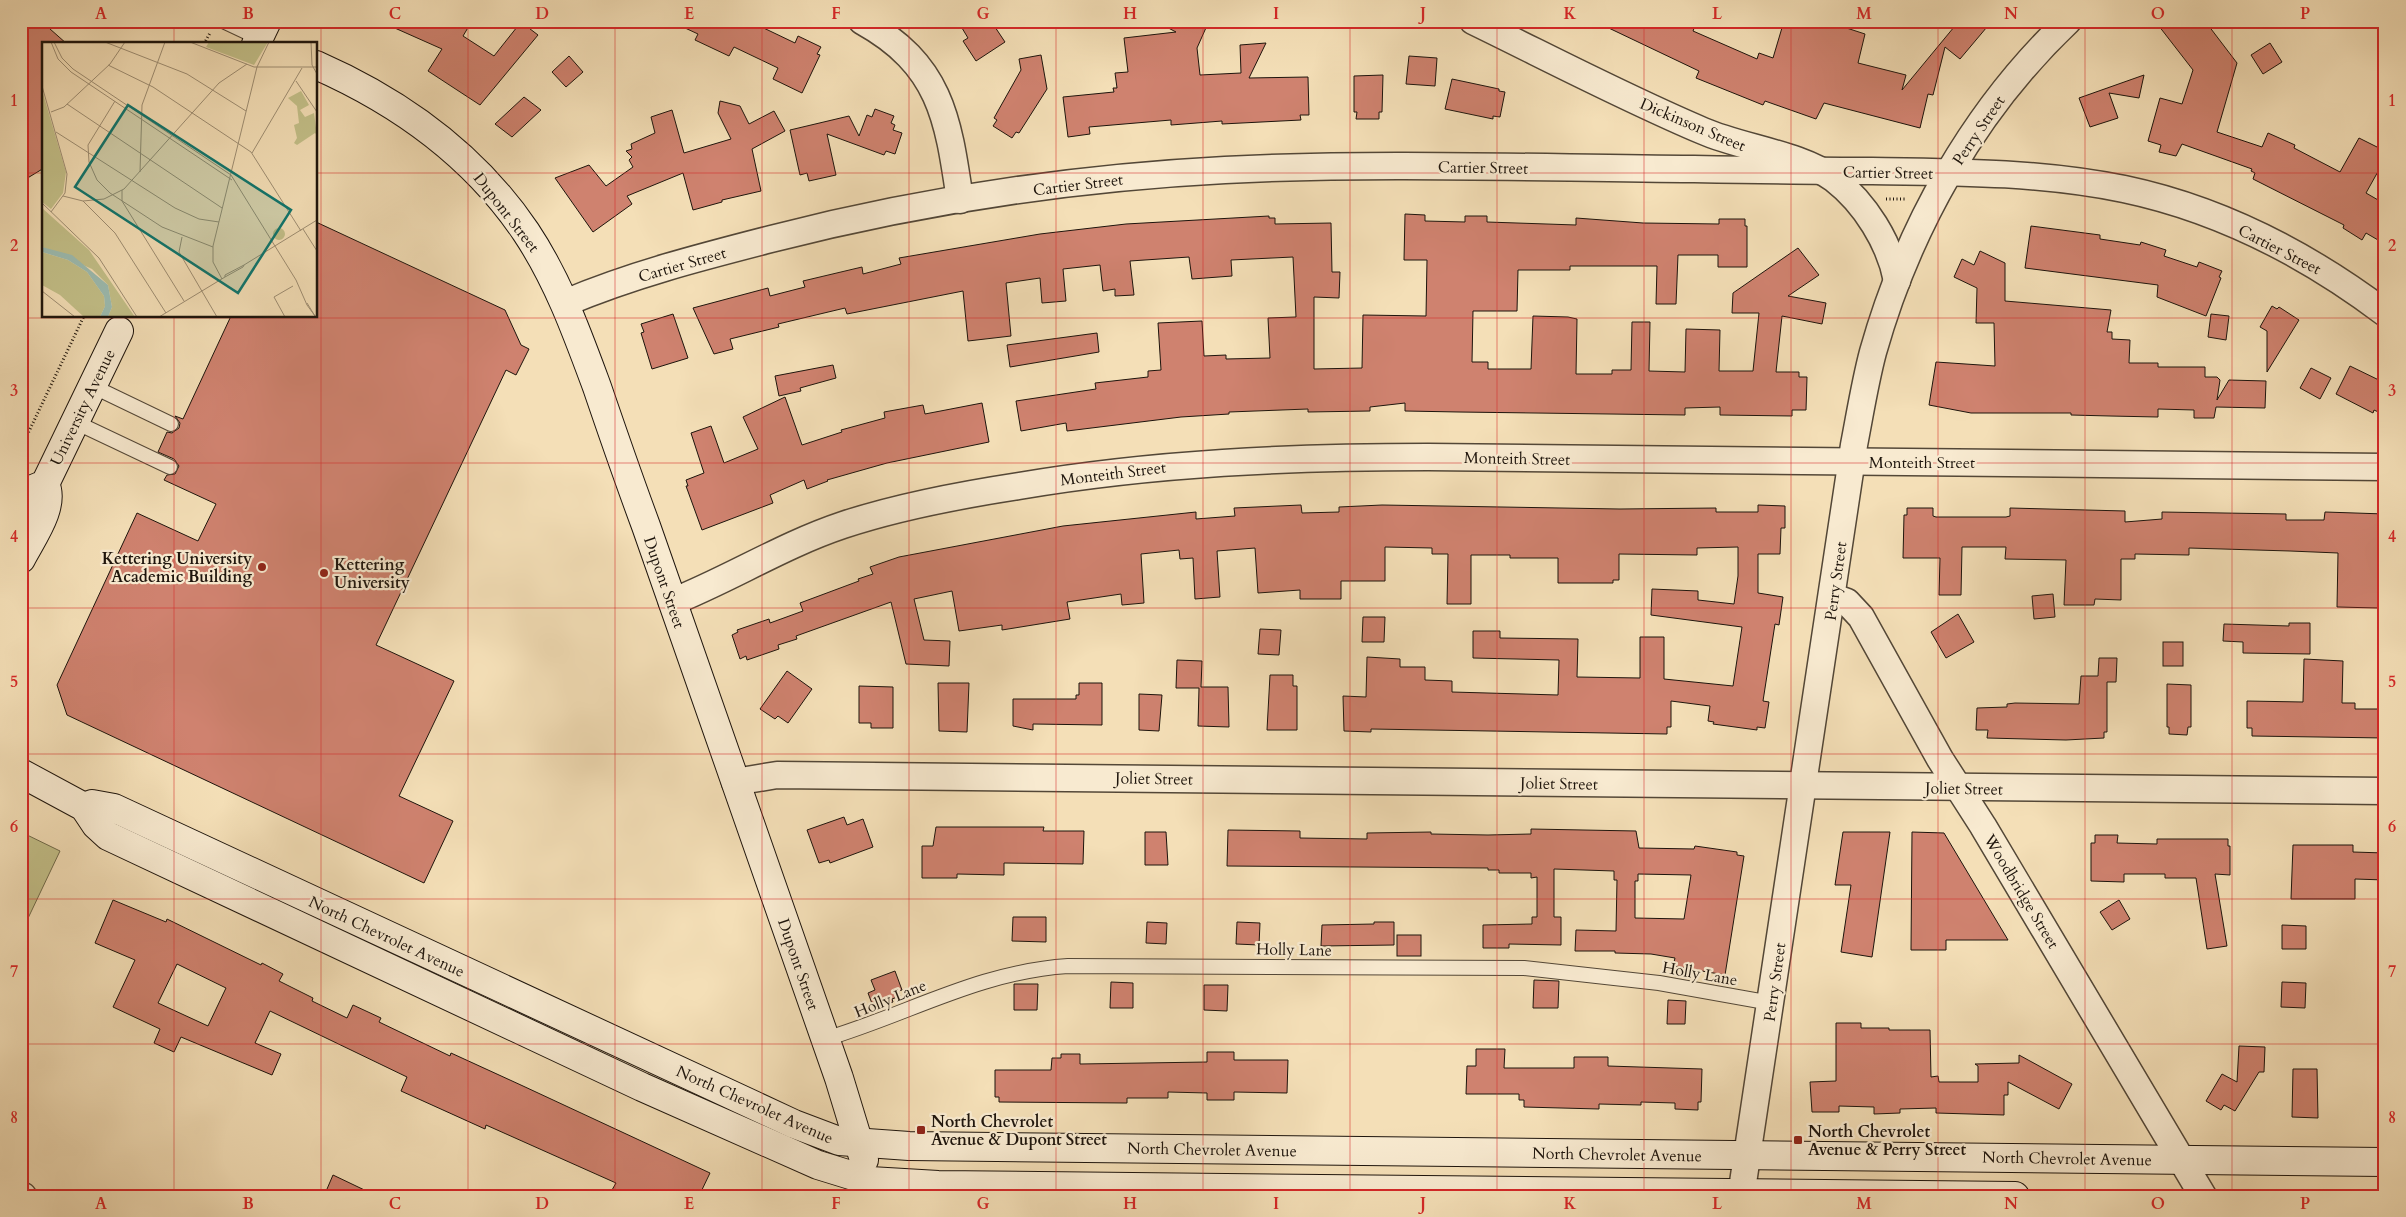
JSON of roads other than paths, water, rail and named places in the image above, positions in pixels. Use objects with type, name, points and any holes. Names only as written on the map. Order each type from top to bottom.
[{"type":"street","points":[[862,21],[903,49],[932,86],[946,123],[960,200]]},
{"type":"street","name":"Dickinson Street","points":[[1473,21],[1702,131],[1821,171],[1844,188],[1868,217],[1888,251],[1897,281]]},
{"type":"street","name":"Perry Street","points":[[1741,1194],[1833,597],[1852,461],[1873,354],[1897,281],[1924,218],[1949,172],[1992,106],[2035,54],[2068,21]]},
{"type":"street","name":"Dupont Street","points":[[318,66],[364,88],[402,110],[435,134],[463,159],[496,194],[525,232],[545,263],[565,303],[825,1039],[873,1189]]},
{"type":"street","name":"Cartier Street","points":[[565,303],[634,277],[719,252],[806,230],[960,200],[1136,177],[1303,167],[1949,172],[2030,175],[2081,181],[2128,190],[2200,211],[2287,250],[2343,283],[2385,313]]},
{"type":"street","name":"University Avenue","points":[[21,506],[34,489],[44,484],[124,321]]},
{"type":"street","name":"Monteith Street","points":[[672,602],[769,555],[842,526],[951,498],[1088,475],[1174,466],[1310,458],[1852,461],[2385,467]]},
{"type":"street","name":"University Avenue","points":[[21,558],[45,509],[48,495],[44,484]]},
{"type":"street","name":"Woodbridge Street","points":[[1833,597],[1847,602],[1861,617],[1958,788],[1984,826],[2203,1196]]},
{"type":"street","name":"North Chevrolet Avenue","points":[[21,773],[84,807],[96,825],[108,836],[758,1139],[873,1189],[938,1186],[1323,1188],[2015,1196]]},
{"type":"street","name":"Joliet Street","points":[[735,782],[776,774],[1958,788],[2385,791]]},
{"type":"street","name":"North Chevrolet Avenue","points":[[84,807],[92,804],[114,808],[794,1124],[827,1138],[859,1144],[2385,1162]]},
{"type":"street","points":[[416,981],[429,955]]},
{"type":"street","points":[[1323,1188],[1324,1150]]},
{"type":"lane","points":[[223,21],[263,37]]},
{"type":"lane","points":[[92,386],[171,424]]},
{"type":"lane","points":[[75,422],[170,467]]},
{"type":"lane","name":"Holly Lane","points":[[825,1039],[996,977],[1040,968],[1068,966],[1524,968],[1659,983],[1771,1003]]},
{"type":"place","name":"Kettering University Academic Building","points":[[262,567]]},
{"type":"place","name":"Kettering University","points":[[324,573]]},
{"type":"place","name":"North Chevrolet Avenue & Dupont Street","points":[[921,1130]]},
{"type":"place","name":"North Chevrolet Avenue & Perry Street","points":[[1798,1140]]}]
